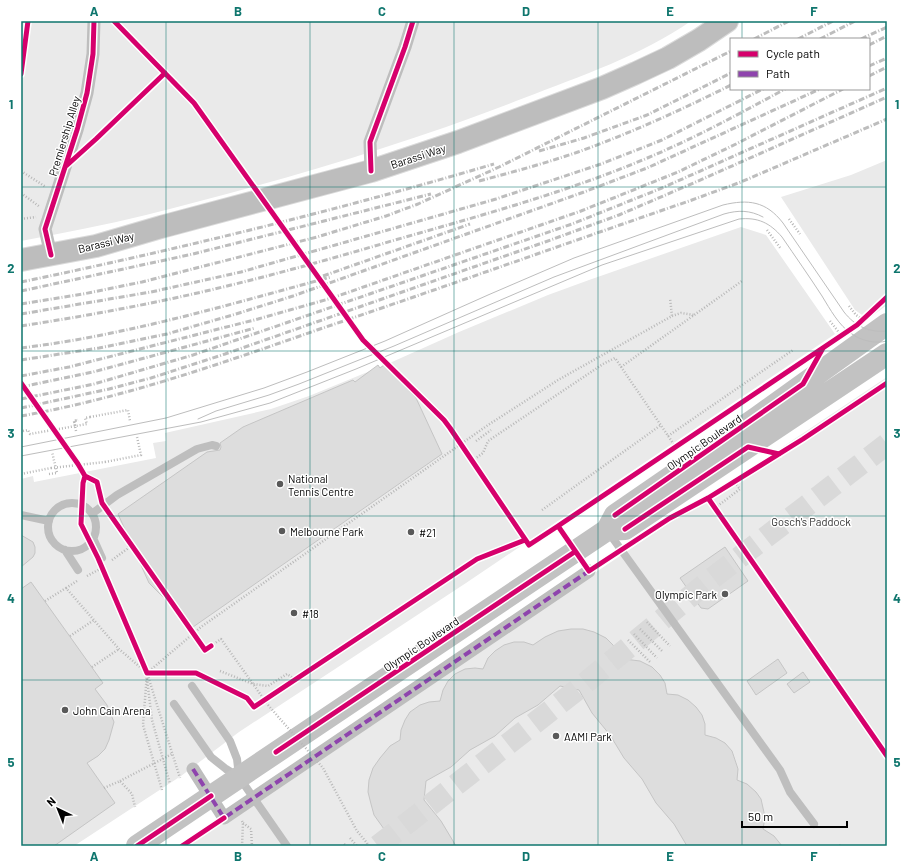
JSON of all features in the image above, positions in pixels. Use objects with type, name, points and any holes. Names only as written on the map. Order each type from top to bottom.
[{"type":"main road","name":"Barassi Way","points":[[21,260],[96,246],[161,227],[372,171],[458,142],[602,88],[668,58],[727,21]]},
{"type":"main road","name":"Olympic Boulevard","points":[[137,846],[607,530],[615,515],[756,418],[877,316]]},
{"type":"main road","name":"Olympic Boulevard","points":[[607,530],[625,529],[887,354]]},
{"type":"street","name":"Premiership Alley","points":[[51,255],[45,229],[77,130],[87,93],[93,54],[94,21]]},
{"type":"street","points":[[372,171],[370,142],[413,21]]},
{"type":"street","points":[[193,769],[224,818],[589,571]]},
{"type":"lane","points":[[93,513],[117,495],[197,449],[212,445],[216,446]]},
{"type":"lane","points":[[72,502],[87,507],[93,513],[97,528],[93,538],[79,550],[65,550],[58,547],[50,535],[48,528],[49,521],[57,508],[72,502]]},
{"type":"lane","points":[[21,515],[49,521]]},
{"type":"lane","points":[[607,530],[780,770],[790,792],[814,824]]},
{"type":"lane","points":[[93,538],[101,560]]},
{"type":"lane","points":[[65,550],[78,570]]},
{"type":"lane","points":[[192,686],[230,740],[237,759],[239,777]]},
{"type":"lane","points":[[174,704],[211,757],[239,777],[287,846]]},
{"type":"path","points":[[21,171],[35,180]]},
{"type":"path","points":[[21,193],[50,215]]},
{"type":"path","points":[[789,219],[800,234]]},
{"type":"path","points":[[767,230],[781,249]]},
{"type":"path","points":[[621,367],[742,281]]},
{"type":"path","points":[[877,316],[887,297]]},
{"type":"path","points":[[670,298],[672,316]]},
{"type":"path","points":[[849,306],[856,315],[862,319]]},
{"type":"path","points":[[162,790],[143,725],[146,673],[201,627],[488,425],[558,380],[672,316],[681,313],[694,315]]},
{"type":"path","points":[[830,321],[840,335]]},
{"type":"path","points":[[668,436],[793,350]]},
{"type":"path","points":[[558,526],[811,356]]},
{"type":"path","points":[[472,461],[483,453],[488,441],[603,364],[615,358],[675,446]]},
{"type":"path","points":[[22,431],[28,430],[30,434],[87,424],[85,418],[128,410],[130,421]]},
{"type":"path","points":[[75,426],[74,421],[78,420],[74,421],[76,431]]},
{"type":"path","points":[[50,424],[58,436]]},
{"type":"path","points":[[542,510],[661,425]]},
{"type":"path","points":[[476,441],[491,430]]},
{"type":"path","points":[[21,474],[55,467],[105,462],[140,455],[137,437]]},
{"type":"path","points":[[457,438],[464,449]]},
{"type":"path","points":[[52,452],[57,472],[49,474],[57,473],[55,467]]},
{"type":"path","points":[[468,455],[476,468]]},
{"type":"path","points":[[74,458],[81,470]]},
{"type":"path","points":[[727,486],[740,478]]},
{"type":"path","points":[[715,508],[740,489],[734,482]]},
{"type":"path","points":[[714,494],[708,498],[719,514]]},
{"type":"path","points":[[521,535],[529,545]]},
{"type":"path","points":[[260,704],[477,559],[525,540]]},
{"type":"path","points":[[101,560],[105,575]]},
{"type":"path","points":[[45,601],[66,588],[119,649],[146,673],[152,720],[170,784]]},
{"type":"path","points":[[70,636],[95,620]]},
{"type":"path","points":[[647,622],[670,646]]},
{"type":"path","points":[[640,628],[663,652]]},
{"type":"path","points":[[634,634],[657,658]]},
{"type":"path","points":[[211,646],[221,639],[268,705],[323,768],[357,831],[367,845]]},
{"type":"path","points":[[628,640],[651,663]]},
{"type":"path","points":[[92,667],[119,649]]},
{"type":"path","points":[[141,659],[180,778]]},
{"type":"path","points":[[220,671],[254,684],[268,686],[287,674],[296,680]]},
{"type":"path","points":[[146,673],[154,673]]},
{"type":"path","points":[[104,788],[172,754]]},
{"type":"path","points":[[120,781],[132,794],[135,808]]},
{"type":"path","points":[[235,810],[243,823],[251,829],[252,846]]},
{"type":"path","points":[[242,846],[243,823]]},
{"type":"path","points":[[350,838],[357,846]]},
{"type":"green space","points":[[21,21],[691,21],[651,45],[610,64],[478,115],[384,148],[289,177],[194,203],[115,222],[21,241]]},
{"type":"green space","points":[[887,160],[887,305],[868,319],[855,310],[781,197],[851,175]]},
{"type":"green space","name":"Melbourne Park","points":[[741,227],[766,235],[835,334],[466,583],[239,732],[181,776],[74,846],[21,846],[21,479],[33,476],[34,482],[156,458],[153,443],[166,441],[165,433],[271,409],[309,396],[548,295]]},
{"type":"green space","name":"Olympic Park","points":[[887,377],[887,846],[188,846],[241,810]]},
{"type":"building","name":"National Tennis Centre","points":[[378,365],[380,368],[384,365],[416,398],[442,454],[193,627],[149,583],[118,514],[207,452],[220,450],[220,443],[243,427],[353,380],[355,382]]},
{"type":"building","points":[[21,535],[33,542],[35,553],[33,557],[21,567]]},
{"type":"building","points":[[725,547],[748,581],[708,609],[701,608],[680,578]]},
{"type":"building","name":"John Cain Arena","points":[[31,582],[103,683],[95,689],[107,705],[114,722],[105,749],[98,756],[87,763],[115,803],[54,846],[21,846],[21,589]]},
{"type":"building","points":[[583,629],[594,632],[606,638],[624,659],[640,661],[652,667],[665,683],[667,694],[678,695],[688,700],[696,707],[702,715],[705,724],[705,735],[716,738],[725,743],[732,751],[738,769],[737,780],[747,784],[761,799],[765,817],[763,829],[774,836],[782,846],[687,846],[674,824],[656,803],[642,779],[624,758],[610,735],[592,713],[579,690],[560,686],[538,705],[515,718],[495,736],[470,750],[451,767],[426,781],[424,800],[441,821],[456,846],[380,846],[384,829],[374,815],[368,792],[369,780],[373,768],[380,758],[390,746],[400,740],[401,730],[410,712],[420,705],[440,701],[443,690],[448,681],[455,674],[465,669],[483,669],[488,658],[504,645],[514,642],[524,642],[533,645],[558,631]]},
{"type":"building","points":[[778,659],[787,673],[756,695],[747,681]]},
{"type":"building","points":[[803,672],[810,682],[794,693],[787,684]]},
{"type":"tunnel","points":[[378,846],[578,689],[710,580],[887,444]]},
{"type":"tram line","points":[[21,447],[166,418],[264,388],[385,341],[574,258],[732,203],[748,202],[763,206],[770,210],[783,223],[848,317],[858,325],[868,330],[887,331]]},
{"type":"tram line","points":[[198,419],[216,411],[299,384],[394,346],[554,277],[724,214],[744,211],[763,217]]},
{"type":"tram line","points":[[21,456],[201,422],[270,403],[356,369],[602,265],[739,219],[752,219],[763,222],[773,228],[782,237],[835,317],[847,331],[864,340],[878,342],[887,341]]},
{"type":"railway","points":[[756,38],[789,21]]},
{"type":"railway","points":[[800,38],[833,21]]},
{"type":"railway","points":[[822,38],[855,21]]},
{"type":"railway","points":[[863,38],[887,27]]},
{"type":"railway","points":[[870,44],[887,36]]},
{"type":"railway","points":[[21,304],[83,294],[142,282],[317,237],[386,216],[418,204],[499,167],[730,52]]},
{"type":"railway","points":[[870,66],[887,58]]},
{"type":"railway","points":[[870,76],[887,67]]},
{"type":"railway","points":[[539,151],[584,138],[647,115],[730,74]]},
{"type":"railway","points":[[479,181],[554,160],[598,145],[656,121],[730,85]]},
{"type":"railway","points":[[21,399],[94,384],[193,355],[572,224],[662,188],[887,88]]},
{"type":"railway","points":[[21,314],[151,292],[241,272],[496,199],[601,164],[662,140],[761,90]]},
{"type":"railway","points":[[21,326],[138,306],[226,286],[325,260],[521,203],[584,183],[645,159],[716,126],[783,90]]},
{"type":"railway","points":[[21,360],[99,348],[167,334],[293,296],[647,168],[818,90]]},
{"type":"railway","points":[[21,376],[69,367],[258,319],[332,298],[581,211],[678,172],[841,90]]},
{"type":"railway","points":[[21,408],[109,389],[151,378],[225,354],[545,242],[619,215],[887,97]]},
{"type":"railway","points":[[21,416],[97,400],[171,379],[458,282],[741,182],[887,119]]},
{"type":"railway","points":[[21,282],[259,228],[494,164]]},
{"type":"railway","points":[[21,291],[193,254],[431,194]]},
{"type":"railway","points":[[323,276],[470,224]]},
{"type":"railway","points":[[21,348],[139,327],[331,277]]},
{"type":"railway","points":[[21,387],[93,372],[255,328]]},
{"type":"marked path","points":[[193,769],[224,818],[589,571]]},
{"type":"cycle path","points":[[21,74],[28,21]]},
{"type":"cycle path","points":[[51,255],[45,229],[77,130],[87,93],[93,54],[94,21]]},
{"type":"cycle path","points":[[114,21],[194,103],[363,340],[444,420],[529,545],[558,526],[589,571],[670,518],[708,498],[803,439],[887,383]]},
{"type":"cycle path","points":[[371,171],[370,142],[413,21]]},
{"type":"cycle path","points":[[66,166],[165,73]]},
{"type":"cycle path","points":[[558,526],[857,325],[887,297]]},
{"type":"cycle path","points":[[615,515],[803,384],[823,348]]},
{"type":"cycle path","points":[[21,383],[85,476],[97,482],[102,503],[205,650],[211,646]]},
{"type":"cycle path","points":[[625,529],[748,447],[779,454]]},
{"type":"cycle path","points":[[85,476],[83,483],[81,524],[98,558],[147,673],[196,673],[247,698],[254,707],[477,559],[525,540]]},
{"type":"cycle path","points":[[708,498],[887,756]]},
{"type":"cycle path","points":[[276,752],[573,553]]},
{"type":"cycle path","points":[[137,846],[211,796]]},
{"type":"cycle path","points":[[182,846],[224,818]]},
{"type":"place","name":"National Tennis Centre","points":[[280,484]]},
{"type":"place","name":"Melbourne Park","points":[[282,531]]},
{"type":"place","name":"#21","points":[[411,532]]},
{"type":"place","name":"Olympic Park","points":[[725,594]]},
{"type":"place","name":"#18","points":[[294,613]]},
{"type":"place","name":"John Cain Arena","points":[[65,710]]},
{"type":"place","name":"AAMI Park","points":[[556,736]]},
{"type":"park label","name":"Gosch's Paddock","points":[[811,521]]}]
